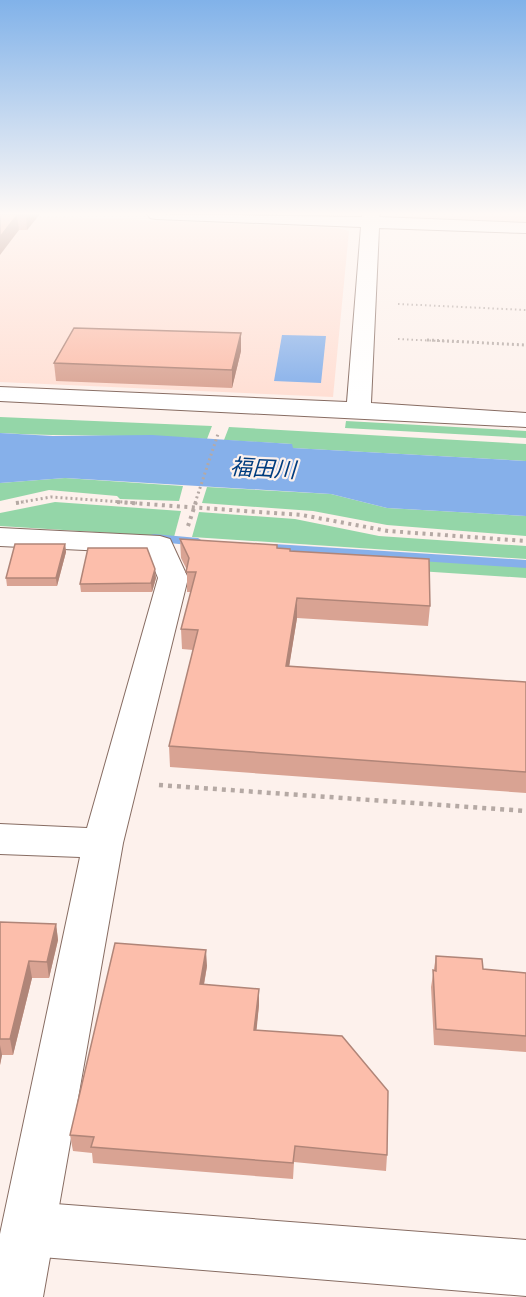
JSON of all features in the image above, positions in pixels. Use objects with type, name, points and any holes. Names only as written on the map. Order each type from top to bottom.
[{"type":"street","points":[[360,410],[368,275]]},
{"type":"street","points":[[0,394],[526,420]]},
{"type":"street","points":[[0,537],[160,545],[173,578],[103,843],[29,1229],[11,1295]]},
{"type":"street","points":[[0,839],[103,843]]},
{"type":"street","points":[[29,1229],[526,1268]]},
{"type":"path","points":[[366,303],[526,310]]},
{"type":"path","points":[[364,337],[526,345]]},
{"type":"path","points":[[186,530],[220,426]]},
{"type":"path","points":[[10,504],[51,497],[194,506],[302,515],[388,531],[526,541]]},
{"type":"path","points":[[119,783],[526,811]]},
{"type":"shaded area","points":[[0,275],[345,275],[333,397],[0,382]]},
{"type":"green space","points":[[0,417],[212,426],[207,439],[0,433]]},
{"type":"green space","points":[[346,421],[526,431],[526,438],[345,428]]},
{"type":"green space","points":[[229,427],[526,444],[526,461],[292,448],[292,444],[224,440]]},
{"type":"green space","points":[[65,478],[183,486],[179,501],[120,499],[117,496],[49,490],[0,501],[0,483]]},
{"type":"green space","points":[[207,487],[331,494],[387,508],[526,516],[526,536],[387,525],[313,511],[202,503]]},
{"type":"green space","points":[[55,502],[181,511],[174,537],[0,526],[0,513]]},
{"type":"green space","points":[[199,512],[295,519],[379,536],[526,546],[526,559],[192,537]]},
{"type":"green space","points":[[190,545],[526,567],[526,578],[187,556]]},
{"type":"water","points":[[282,335],[326,336],[321,383],[274,381]]},
{"type":"water","name":"福田川","points":[[0,433],[53,436],[152,435],[292,444],[293,448],[526,461],[526,516],[387,508],[331,494],[65,478],[0,483]]},
{"type":"building","points":[[74,328],[241,333],[232,370],[54,363]]},
{"type":"building","points":[[180,539],[277,545],[277,548],[290,549],[290,551],[429,559],[430,606],[297,598],[286,666],[526,682],[526,772],[169,746],[198,630],[181,629],[196,572],[186,572],[189,558]]},
{"type":"building","points":[[15,544],[65,544],[56,578],[6,578]]},
{"type":"building","points":[[88,548],[147,548],[155,569],[151,583],[80,584]]},
{"type":"building","points":[[0,922],[56,924],[47,962],[29,961],[10,1039],[0,1039]]},
{"type":"building","points":[[115,943],[206,950],[200,984],[259,989],[254,1030],[342,1036],[388,1091],[387,1155],[295,1146],[293,1163],[91,1147],[94,1137],[70,1135]]},
{"type":"building","points":[[436,956],[482,959],[483,969],[526,973],[526,1036],[436,1029],[433,970],[436,971]]},
{"type":"waterway","points":[[154,538],[198,542]]},
{"type":"waterway","points":[[274,548],[526,564]]}]
